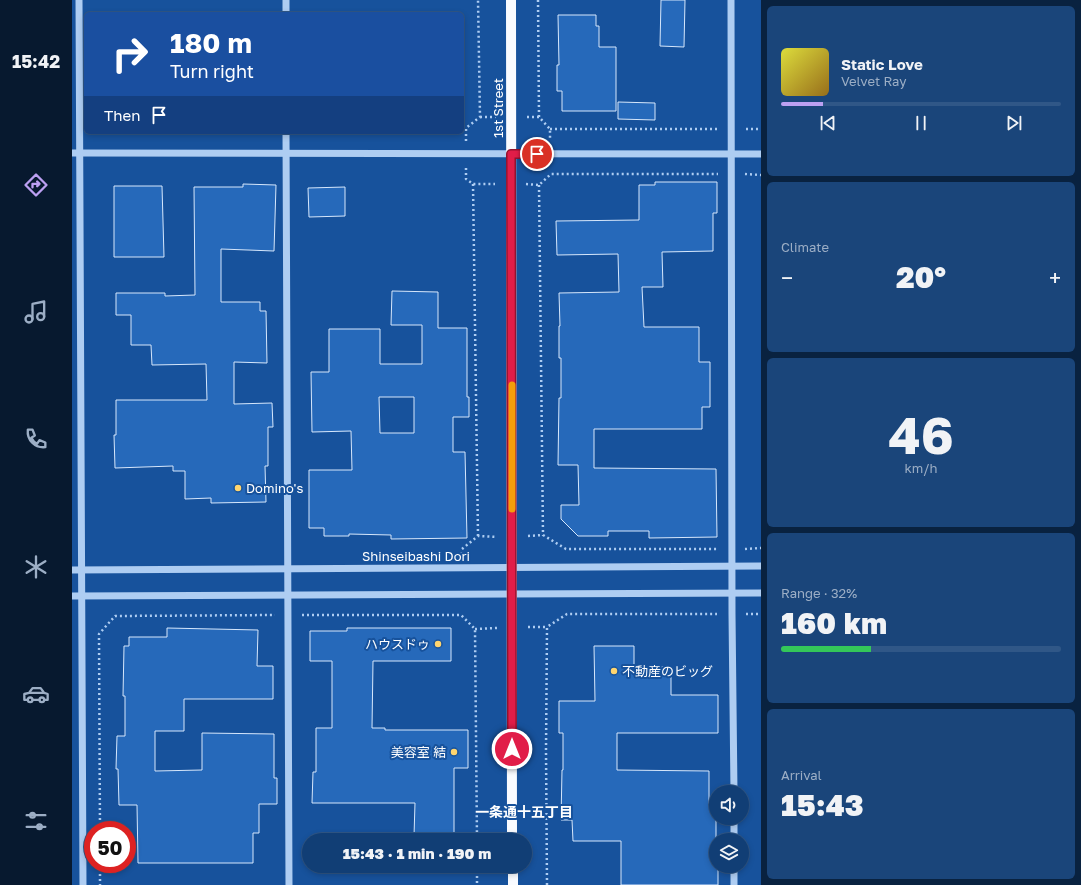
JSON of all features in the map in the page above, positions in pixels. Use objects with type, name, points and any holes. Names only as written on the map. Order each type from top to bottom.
[{"type":"main road","name":"1st Street","points":[[511,0],[512,833]]},
{"type":"main road","points":[[513,873],[513,885]]},
{"type":"street","points":[[79,0],[82,885]]},
{"type":"street","points":[[286,0],[286,12]]},
{"type":"street","points":[[731,0],[732,614],[734,785]]},
{"type":"street","points":[[286,134],[289,885]]},
{"type":"street","points":[[72,153],[761,154]]},
{"type":"street","name":"Shinseibashi Dori","points":[[72,570],[761,566]]},
{"type":"street","points":[[72,596],[761,593]]},
{"type":"street","points":[[734,873],[734,885]]},
{"type":"path","points":[[466,128],[480,117],[478,0]]},
{"type":"path","points":[[538,0],[539,117],[550,129],[761,128]]},
{"type":"path","points":[[761,174],[551,174],[539,184],[543,535],[566,548],[761,548]]},
{"type":"path","points":[[462,549],[478,536],[474,184],[466,179]]},
{"type":"path","points":[[547,885],[546,743],[548,627],[567,614],[761,614]]},
{"type":"path","points":[[100,821],[99,634],[115,616],[461,615],[475,629],[477,833]]},
{"type":"path","points":[[100,873],[100,885]]},
{"type":"path","points":[[477,873],[477,885]]},
{"type":"building","points":[[661,0],[685,0],[684,47],[660,46]]},
{"type":"building","points":[[558,15],[596,15],[596,26],[599,26],[599,47],[616,47],[616,111],[562,111],[562,91],[557,91],[557,65],[559,65]]},
{"type":"building","points":[[618,102],[655,103],[655,120],[618,119]]},
{"type":"building","points":[[655,182],[717,182],[717,213],[713,213],[713,251],[662,252],[663,287],[642,287],[644,327],[699,327],[699,362],[710,362],[710,407],[702,407],[702,429],[594,429],[594,468],[716,469],[717,537],[649,538],[649,531],[608,531],[608,536],[578,536],[561,519],[561,505],[579,505],[578,465],[558,465],[559,398],[561,398],[561,358],[559,358],[559,293],[619,292],[618,254],[557,255],[556,221],[639,220],[639,185],[655,185]]},
{"type":"building","points":[[243,184],[276,185],[274,251],[221,249],[221,302],[260,302],[260,311],[266,311],[267,363],[234,362],[234,404],[272,403],[273,427],[268,427],[268,466],[265,466],[266,502],[211,503],[211,498],[185,499],[185,471],[173,471],[173,466],[115,468],[114,435],[116,435],[116,400],[207,400],[206,364],[152,365],[151,345],[131,345],[131,315],[116,315],[116,293],[165,293],[165,296],[195,295],[194,187],[243,187]]},
{"type":"building","points":[[114,186],[162,186],[164,257],[114,257]]},
{"type":"building","points":[[345,187],[345,216],[309,217],[308,188]]},
{"type":"building","points":[[392,291],[438,292],[438,328],[467,328],[467,397],[469,397],[469,417],[453,417],[453,452],[465,452],[467,538],[391,539],[391,535],[349,534],[349,536],[324,536],[324,528],[309,528],[309,470],[352,470],[351,431],[312,432],[311,372],[329,372],[329,329],[380,329],[380,364],[422,364],[422,325],[391,325]],"holes":[[[379,397],[414,397],[414,433],[380,433]]]},
{"type":"building","points":[[167,628],[258,630],[257,666],[273,666],[273,699],[184,699],[184,731],[155,731],[155,771],[202,770],[202,733],[274,734],[274,778],[277,778],[277,804],[259,804],[259,833],[253,833],[253,863],[138,863],[137,805],[119,805],[118,769],[116,769],[117,736],[125,736],[125,696],[123,696],[124,646],[129,646],[129,637],[167,637]]},
{"type":"building","points":[[347,628],[451,628],[451,661],[373,661],[372,728],[385,728],[385,730],[468,730],[468,768],[454,768],[454,833],[414,833],[415,803],[312,803],[313,772],[316,772],[316,728],[332,728],[332,661],[310,661],[310,631],[347,631]]},
{"type":"building","points":[[594,646],[634,646],[634,667],[671,667],[671,695],[718,695],[718,733],[617,733],[617,770],[709,771],[709,825],[716,825],[716,833],[709,833],[709,873],[718,873],[718,885],[621,885],[621,841],[573,841],[572,820],[561,820],[563,733],[559,733],[559,701],[595,701]]},
{"type":"slow traffic","points":[[512,385],[512,509]]},
{"type":"place","name":"Domino's","points":[[238,488]]},
{"type":"place","name":"ハウスドゥ","points":[[438,644]]},
{"type":"place","name":"不動産のビッグ","points":[[614,671]]},
{"type":"place","name":"美容室 結","points":[[454,752]]},
{"type":"district","name":"一条通十五丁目","points":[[524,811]]},
{"type":"route","points":[[512,749],[511,154],[537,154]]}]
